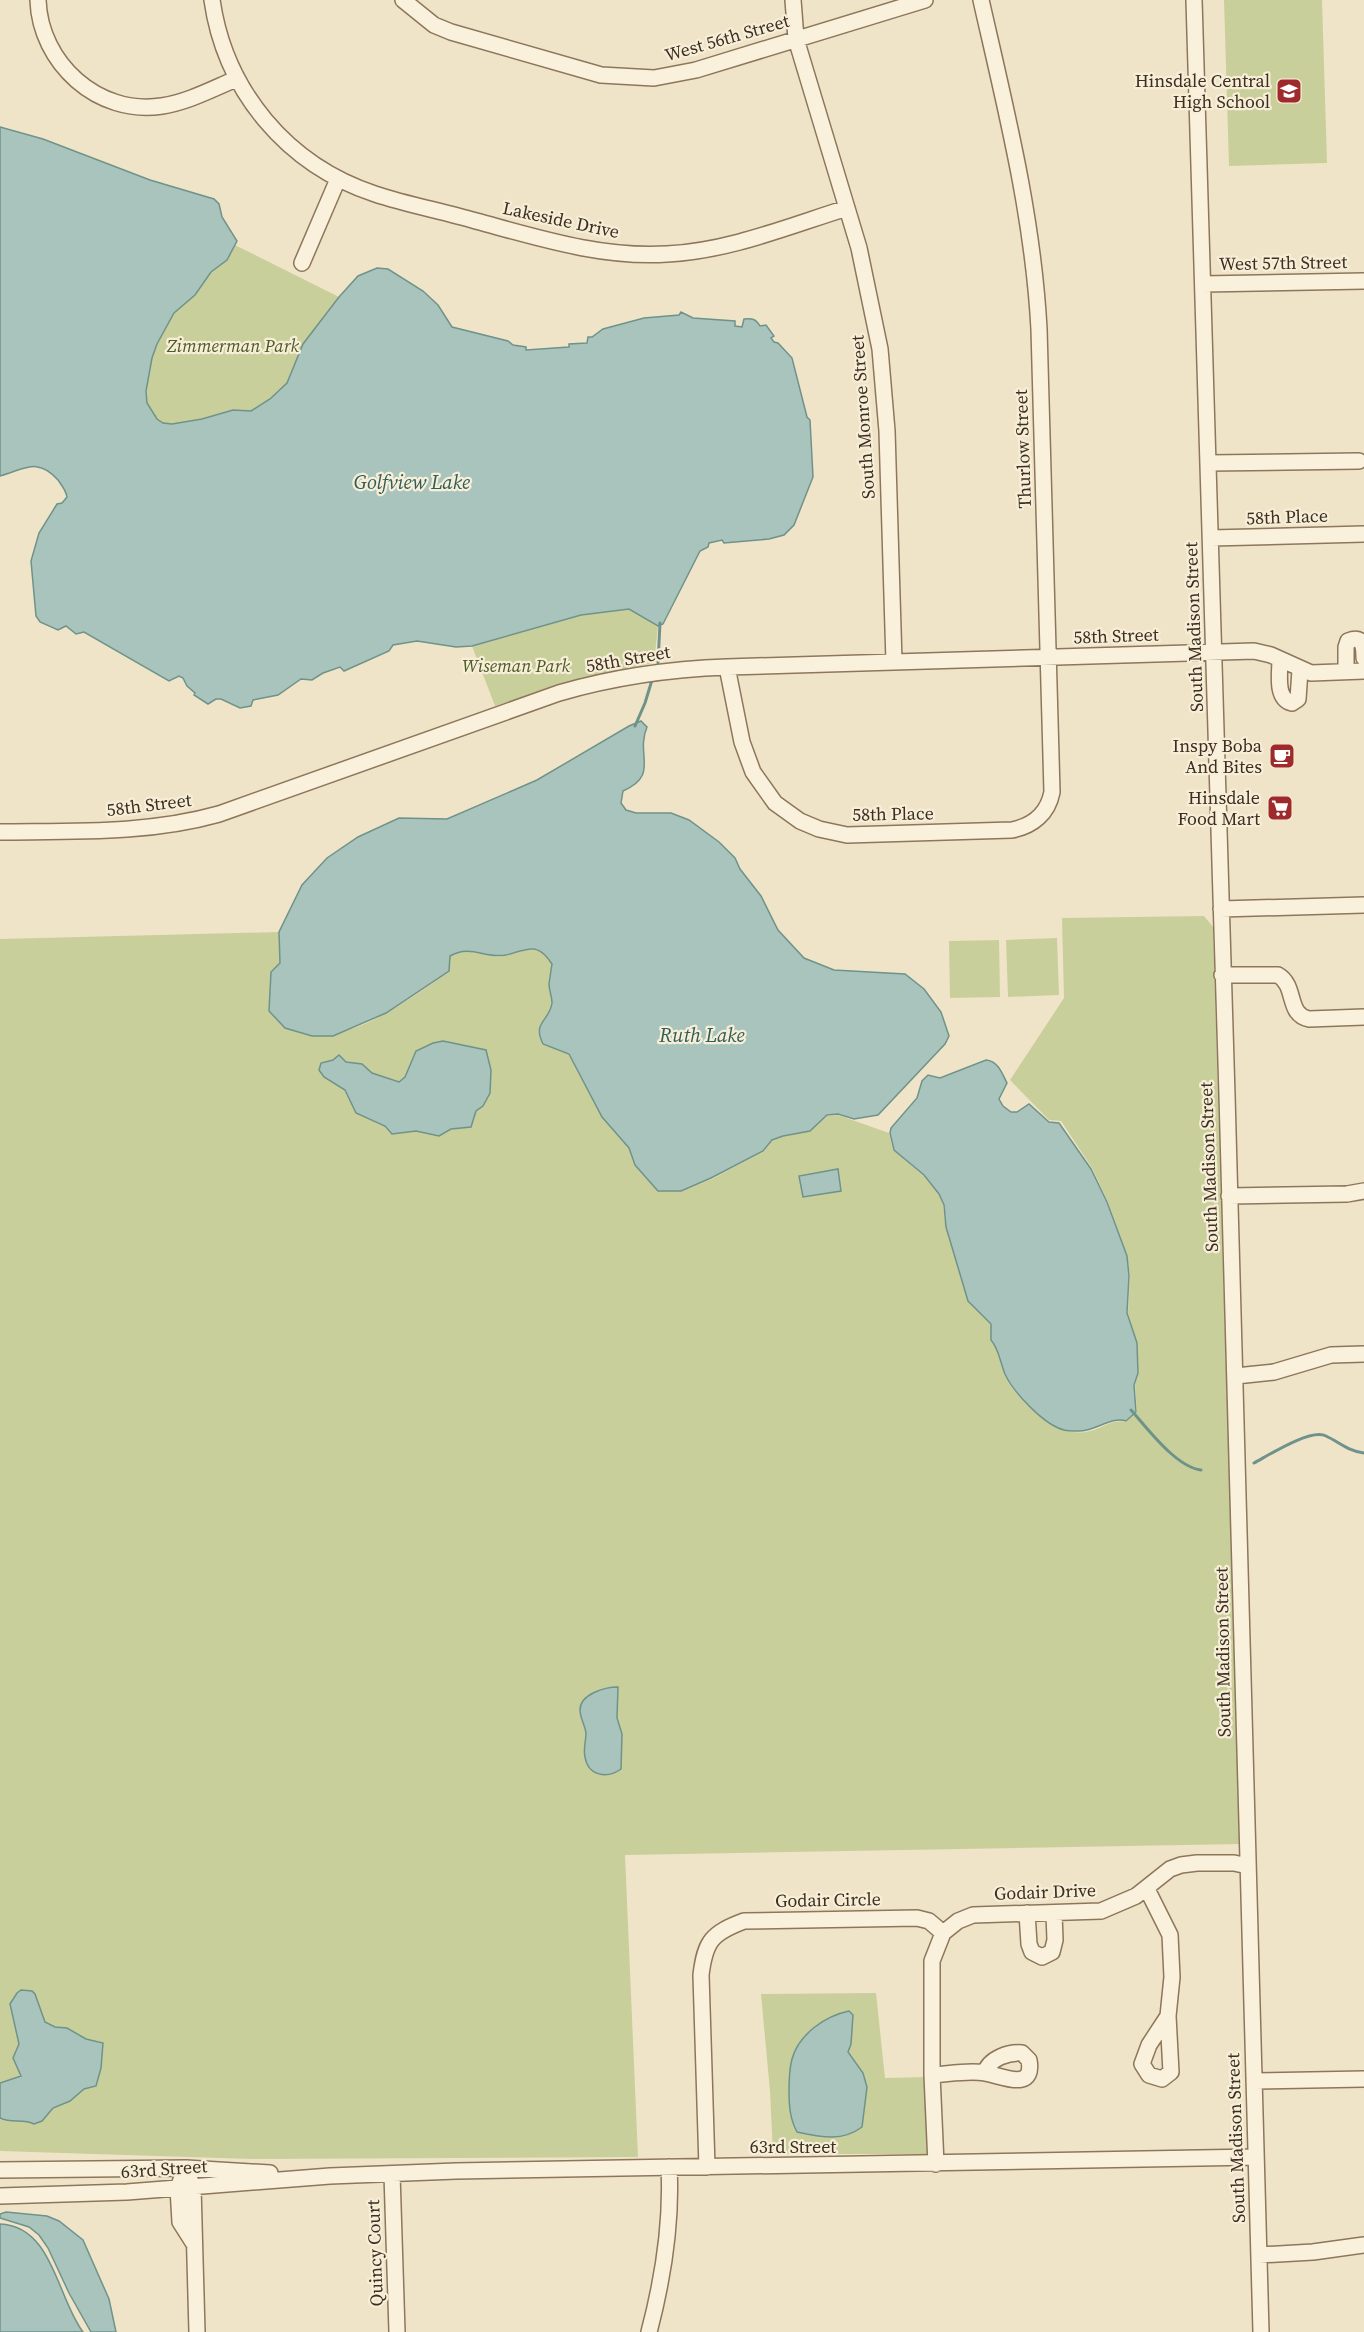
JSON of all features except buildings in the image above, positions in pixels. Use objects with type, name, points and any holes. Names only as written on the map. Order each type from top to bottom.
[{"type":"street","points":[[38,0],[39,17],[49,45],[69,75],[87,89],[110,101],[127,106],[160,107],[183,101],[236,79]]},
{"type":"street","name":"Lakeside Drive","points":[[212,0],[218,32],[236,79],[277,136],[307,160],[338,179],[389,199],[586,249],[630,254],[669,254],[708,249],[847,208]]},
{"type":"street","name":"West 56th Street","points":[[403,0],[434,25],[577,70],[626,78],[654,78],[681,74],[925,0]]},
{"type":"street","name":"South Monroe Street","points":[[793,0],[796,39],[847,208],[872,303],[884,386],[894,662]]},
{"type":"street","name":"Thurlow Street","points":[[961,832],[1022,828],[1041,817],[1052,792],[1039,329],[1035,269],[1022,181],[981,0]]},
{"type":"street","name":"South Madison Street","points":[[1194,0],[1236,1376],[1262,2332]]},
{"type":"street","points":[[302,263],[338,179]]},
{"type":"street","name":"West 57th Street","points":[[1203,284],[1364,281]]},
{"type":"street","points":[[1209,463],[1359,461]]},
{"type":"street","name":"58th Place","points":[[1211,538],[1364,534]]},
{"type":"street","points":[[1346,672],[1348,640],[1355,638],[1361,640],[1364,645],[1364,658]]},
{"type":"street","name":"58th Street","points":[[0,832],[143,829],[189,822],[574,688],[655,672],[727,667],[1254,651],[1300,670]]},
{"type":"street","points":[[1280,660],[1283,699],[1292,703],[1298,699],[1300,670],[1311,673],[1364,671]]},
{"type":"street","name":"58th Place","points":[[727,667],[746,755],[758,780],[775,803],[800,821],[825,831],[858,835],[961,832]]},
{"type":"street","points":[[1221,909],[1364,905]]},
{"type":"street","points":[[1222,975],[1278,975],[1288,984],[1294,1008],[1302,1017],[1310,1019],[1364,1017]]},
{"type":"street","points":[[1229,1196],[1347,1194],[1364,1191]]},
{"type":"street","points":[[1236,1376],[1274,1372],[1330,1355],[1364,1354]]},
{"type":"street","name":"Godair Drive","points":[[943,1933],[973,1915],[1101,1911],[1119,1905],[1147,1889],[1170,1869],[1181,1865],[1233,1863],[1248,1866]]},
{"type":"street","points":[[1147,1889],[1170,1935],[1172,1977],[1168,2016]]},
{"type":"street","points":[[1027,1913],[1029,1944],[1032,1952],[1042,1957],[1052,1952],[1054,1947],[1054,1913]]},
{"type":"street","name":"Godair Circle","points":[[707,2167],[701,1975],[703,1954],[710,1940],[724,1928],[744,1921],[917,1918],[929,1921],[943,1933]]},
{"type":"street","points":[[936,2164],[932,2075],[932,1961],[943,1933]]},
{"type":"street","points":[[932,2075],[985,2073]]},
{"type":"street","points":[[1254,2081],[1364,2079]]},
{"type":"street","name":"63rd Street","points":[[0,2196],[127,2192],[330,2176],[392,2174],[1256,2157]]},
{"type":"street","points":[[649,2332],[666,2254],[669,2167]]},
{"type":"street","points":[[186,2168],[186,2187],[194,2244],[196,2332]]},
{"type":"street","name":"63rd Street","points":[[0,2170],[186,2168],[330,2176]]},
{"type":"street","name":"Quincy Court","points":[[392,2174],[397,2332]]},
{"type":"street","points":[[1259,2255],[1364,2246]]},
{"type":"green space","points":[[1224,0],[1322,0],[1327,163],[1229,166]]},
{"type":"green space","name":"Zimmerman Park","points":[[235,245],[339,297],[303,344],[287,383],[270,399],[251,412],[233,410],[202,419],[172,424],[163,423],[157,419],[147,403],[146,391],[157,344],[174,313],[195,295],[211,272],[227,260]]},
{"type":"green space","name":"Wiseman Park","points":[[630,609],[658,626],[654,663],[577,680],[495,706],[472,646],[581,615]]},
{"type":"green space","points":[[1204,916],[1213,927],[1240,1844],[625,1855],[638,2157],[251,2159],[0,2151],[0,939],[279,932],[280,963],[312,1036],[349,1030],[384,1014],[449,972],[450,956],[457,953],[471,952],[506,956],[527,950],[539,952],[552,964],[549,984],[551,1005],[539,1028],[542,1044],[569,1054],[602,1118],[629,1149],[634,1165],[658,1191],[682,1191],[712,1179],[764,1151],[772,1141],[810,1131],[827,1116],[838,1115],[889,1133],[893,1150],[924,1176],[939,1195],[943,1205],[946,1228],[968,1302],[991,1325],[991,1340],[1010,1385],[1043,1419],[1064,1430],[1086,1432],[1111,1423],[1126,1422],[1137,1412],[1135,1385],[1138,1372],[1137,1344],[1128,1313],[1130,1276],[1127,1255],[1108,1202],[1092,1168],[1061,1121],[1049,1120],[1010,1080],[1064,998],[1062,918]]},
{"type":"green space","points":[[1057,938],[1059,995],[1008,997],[1006,940]]},
{"type":"green space","points":[[999,940],[1000,997],[950,998],[949,941]]},
{"type":"green space","points":[[876,1993],[885,2078],[927,2077],[930,2154],[773,2154],[761,1994]]},
{"type":"water","name":"Golfview Lake","points":[[0,127],[43,139],[150,180],[214,199],[219,204],[222,217],[237,241],[227,260],[211,272],[195,295],[174,313],[152,358],[146,391],[147,403],[157,419],[163,423],[172,424],[202,419],[233,410],[251,411],[270,399],[287,383],[303,344],[339,297],[358,276],[377,268],[388,269],[423,291],[438,305],[452,327],[508,341],[513,345],[526,347],[526,350],[569,347],[569,344],[587,343],[588,337],[592,337],[603,329],[644,318],[679,315],[681,312],[693,318],[735,321],[735,326],[742,327],[744,319],[752,319],[760,326],[766,325],[774,336],[771,338],[774,342],[778,343],[792,358],[807,417],[810,420],[813,477],[794,525],[784,535],[769,539],[724,543],[722,540],[709,543],[708,547],[700,551],[663,624],[658,626],[629,609],[581,615],[472,646],[456,647],[417,641],[393,645],[389,651],[344,671],[340,667],[312,680],[301,679],[278,695],[253,700],[251,706],[240,708],[221,699],[208,704],[194,695],[195,693],[179,676],[169,681],[84,632],[76,634],[66,626],[58,630],[40,622],[36,616],[31,561],[39,533],[57,504],[62,503],[67,497],[58,480],[44,469],[24,468],[0,476]]},
{"type":"water","name":"Ruth Lake","points":[[641,721],[647,727],[643,747],[644,771],[634,785],[623,791],[621,803],[626,810],[636,813],[671,813],[689,820],[719,842],[735,858],[740,869],[761,896],[778,930],[804,958],[834,970],[905,974],[924,989],[941,1012],[949,1036],[945,1044],[878,1115],[854,1119],[838,1114],[827,1115],[810,1131],[772,1140],[763,1151],[681,1191],[658,1191],[635,1165],[629,1148],[602,1117],[569,1054],[543,1044],[539,1031],[552,1003],[549,984],[552,964],[545,955],[537,950],[527,949],[498,956],[465,951],[450,956],[449,971],[386,1013],[333,1036],[312,1036],[285,1028],[269,1011],[271,972],[280,963],[279,932],[302,885],[327,858],[358,837],[399,818],[447,819],[537,780]]},
{"type":"water","points":[[443,1041],[486,1050],[491,1070],[490,1093],[483,1106],[476,1111],[471,1127],[451,1129],[439,1136],[416,1131],[392,1134],[385,1126],[356,1113],[345,1090],[324,1077],[319,1070],[321,1063],[333,1060],[339,1055],[346,1062],[362,1064],[372,1073],[399,1082],[405,1077],[416,1051]]},
{"type":"water","points":[[986,1060],[997,1065],[1007,1083],[999,1099],[1003,1106],[1011,1112],[1017,1112],[1029,1104],[1049,1122],[1059,1123],[1091,1169],[1107,1202],[1127,1256],[1129,1276],[1127,1313],[1137,1343],[1138,1373],[1134,1385],[1136,1412],[1126,1421],[1114,1421],[1084,1431],[1064,1430],[1047,1422],[1022,1398],[1005,1374],[998,1352],[991,1340],[991,1324],[968,1301],[946,1227],[944,1205],[939,1194],[924,1175],[894,1150],[891,1128],[917,1098],[922,1081],[928,1075],[940,1078]]},
{"type":"water","points":[[838,1169],[841,1191],[803,1197],[799,1176]]},
{"type":"water","points":[[618,1687],[617,1718],[622,1734],[621,1769],[604,1775],[594,1772],[587,1763],[584,1748],[586,1733],[580,1710],[584,1700],[594,1692]]},
{"type":"water","points":[[21,1990],[32,1991],[35,1994],[45,2022],[55,2027],[67,2028],[86,2039],[103,2043],[101,2068],[96,2086],[84,2089],[70,2101],[53,2108],[42,2121],[34,2124],[0,2118],[0,2083],[21,2076],[13,2058],[19,2044],[10,2004]]},
{"type":"water","points":[[849,2011],[853,2015],[851,2044],[848,2052],[863,2073],[867,2087],[862,2127],[847,2135],[831,2137],[797,2132],[791,2117],[789,2097],[790,2067],[795,2050],[807,2034],[822,2022]]},
{"type":"water","points":[[6,2212],[47,2216],[59,2221],[83,2240],[109,2299],[116,2332],[91,2332],[39,2235],[29,2227],[0,2218],[0,2214]]},
{"type":"water","points":[[0,2224],[18,2228],[32,2237],[43,2250],[74,2318],[83,2332],[0,2332]]},
{"type":"waterway","points":[[658,663],[660,623]]},
{"type":"waterway","points":[[635,726],[652,680]]},
{"type":"waterway","points":[[1131,1410],[1172,1455],[1201,1470]]},
{"type":"waterway","points":[[1254,1463],[1301,1439],[1319,1435],[1326,1436],[1354,1451],[1364,1453]]},
{"type":"place","name":"Hinsdale Central High School","points":[[1289,91]]},
{"type":"place","name":"Inspy Boba And Bites","points":[[1282,756]]},
{"type":"place","name":"Hinsdale Food Mart","points":[[1280,808]]}]
